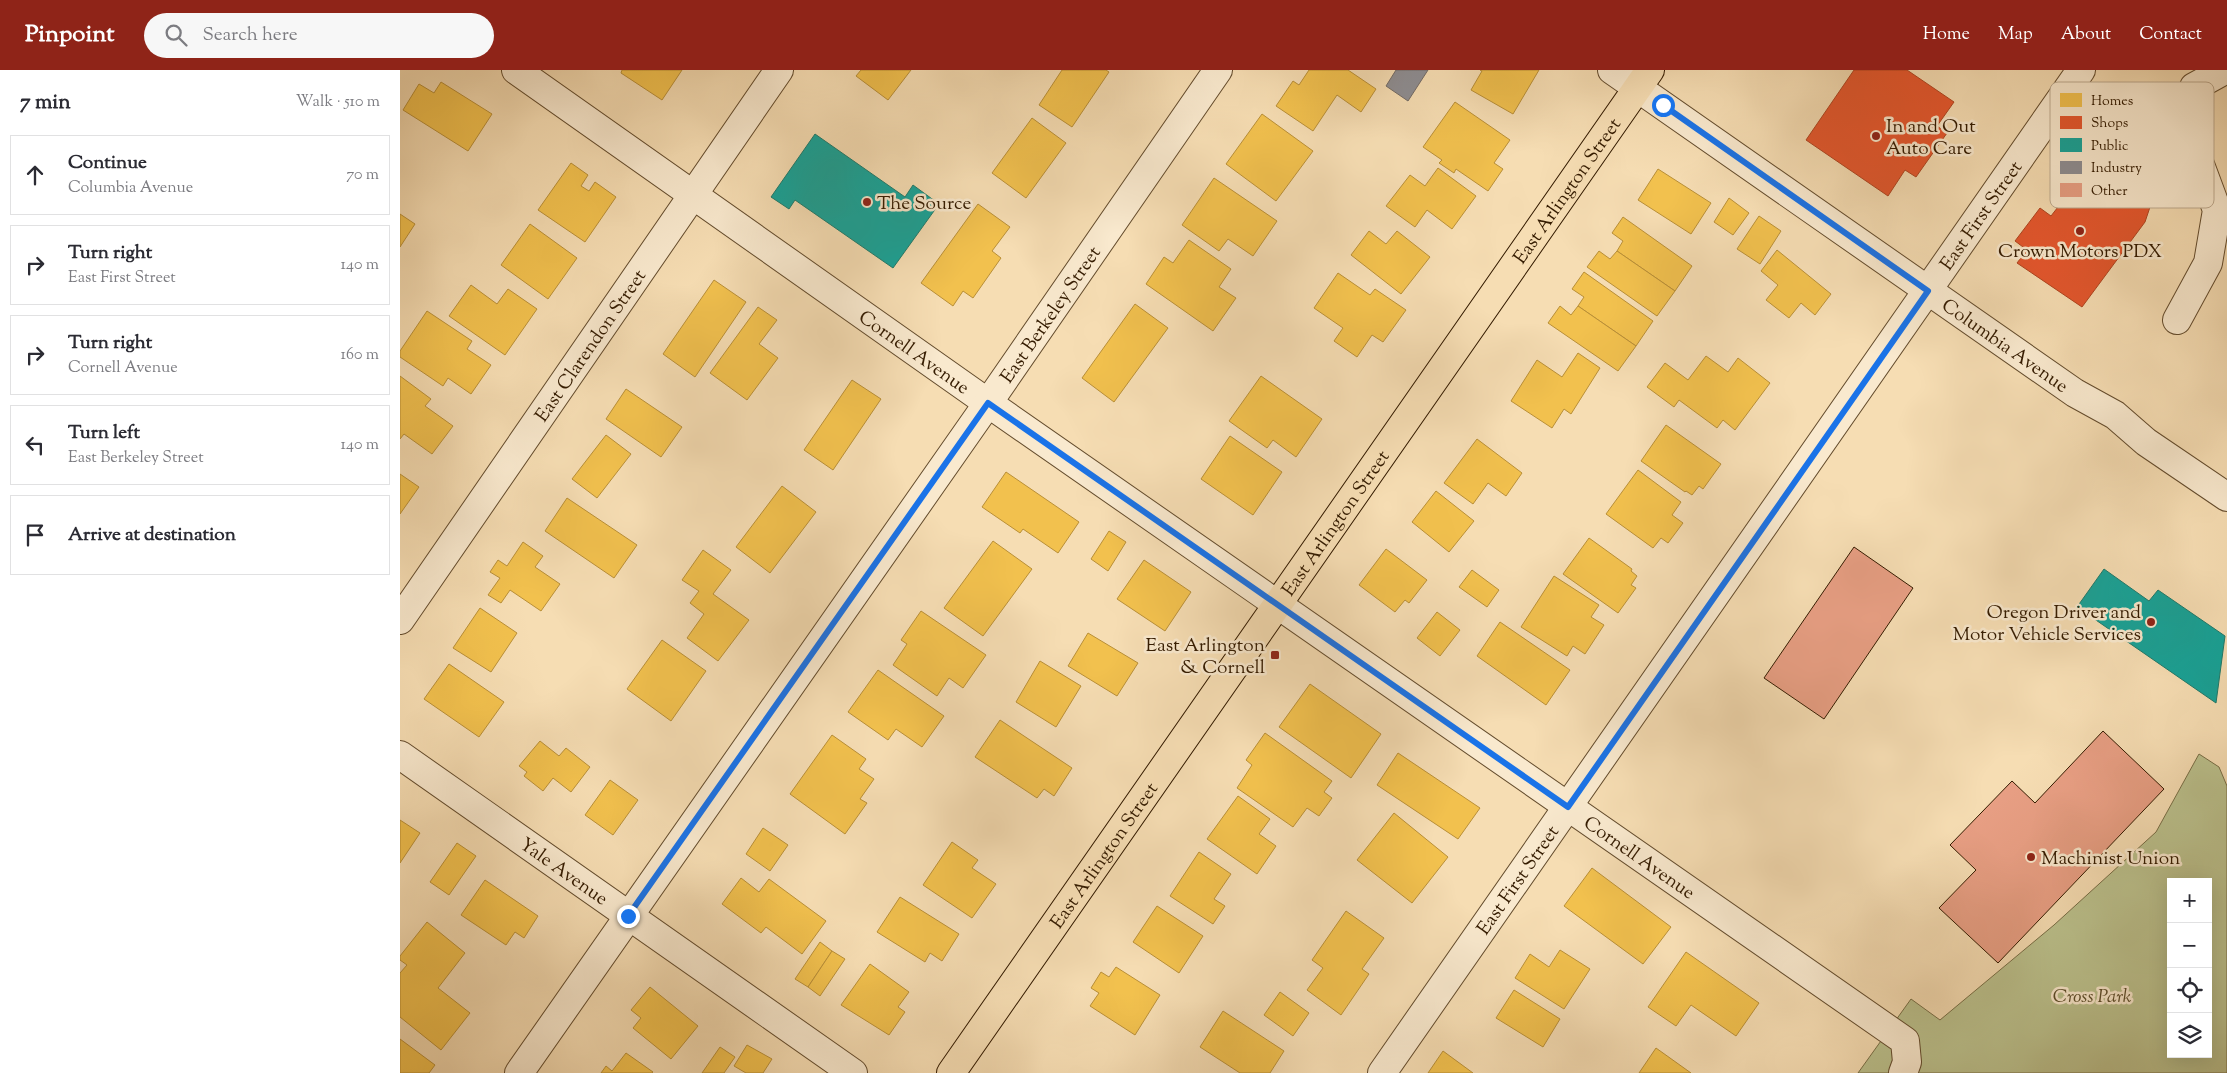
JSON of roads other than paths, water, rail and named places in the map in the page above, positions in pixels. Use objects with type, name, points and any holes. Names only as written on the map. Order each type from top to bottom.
[{"type":"main road","name":"East Arlington Street","points":[[951,1073],[1644,79]]},
{"type":"street","name":"Cornell Avenue","points":[[516,70],[988,403],[1905,1041],[1907,1062],[1903,1073]]},
{"type":"street","name":"East Clarendon Street","points":[[400,620],[779,70]]},
{"type":"street","name":"East Berkeley Street","points":[[519,1073],[988,403],[1218,70]]},
{"type":"street","name":"Columbia Avenue","points":[[1612,70],[1644,79],[1928,291],[2075,393],[2115,415],[2146,442],[2227,497]]},
{"type":"street","name":"East First Street","points":[[2073,82],[2081,70]]},
{"type":"street","points":[[2203,82],[2225,70]]},
{"type":"street","name":"East First Street","points":[[1382,1073],[2050,115]]},
{"type":"street","points":[[2177,320],[2208,263],[2217,210],[2214,202]]},
{"type":"street","name":"Yale Avenue","points":[[400,755],[853,1073]]},
{"type":"place","name":"In and Out Auto Care","points":[[1876,136]]},
{"type":"place","name":"The Source","points":[[867,202]]},
{"type":"place","name":"Crown Motors PDX","points":[[2080,231]]},
{"type":"place","name":"Oregon Driver and Motor Vehicle Services","points":[[2151,622]]},
{"type":"place","name":"East Arlington & Cornell","points":[[1275,655]]},
{"type":"place","name":"Machinist Union","points":[[2031,857]]},
{"type":"park label","name":"Cross Park","points":[[2092,995]]}]
